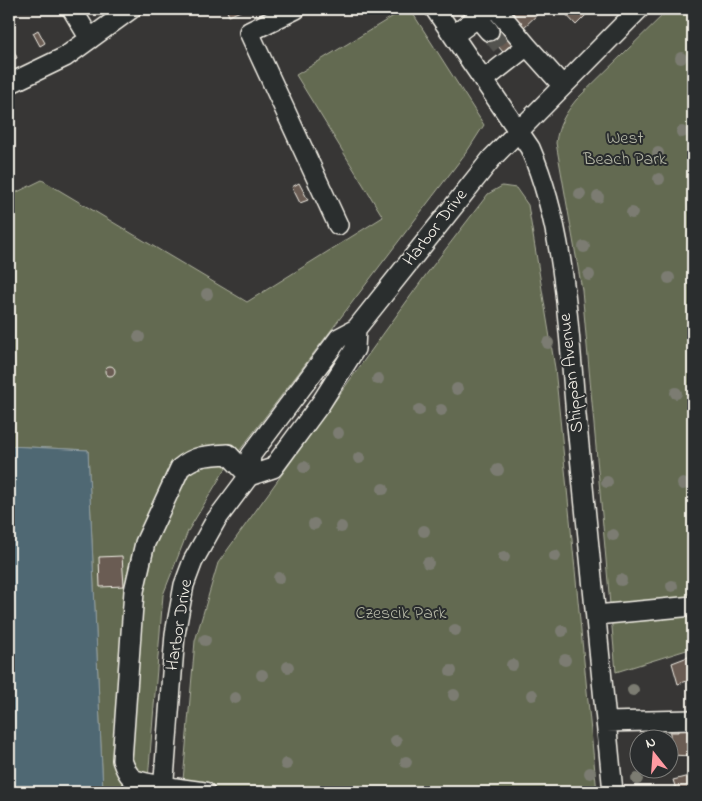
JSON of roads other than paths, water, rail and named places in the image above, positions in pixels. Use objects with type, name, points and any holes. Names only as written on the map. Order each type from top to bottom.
[{"type":"street","points":[[72,9],[90,39]]},
{"type":"street","points":[[9,84],[65,57],[131,9]]},
{"type":"street","points":[[296,9],[249,32],[338,225]]},
{"type":"street","name":"Shippan Avenue","points":[[435,9],[519,129],[538,166],[555,228],[568,328],[613,792]]},
{"type":"street","points":[[519,129],[639,9]]},
{"type":"street","points":[[454,35],[488,17],[515,50],[562,85]]},
{"type":"street","points":[[484,80],[515,50]]},
{"type":"street","name":"Harbor Drive","points":[[163,788],[175,634],[184,585],[193,561],[216,520],[248,476],[251,454],[294,396],[339,338],[356,329],[492,158],[519,129]]},
{"type":"street","name":"Harbor Drive","points":[[248,476],[273,468],[321,403],[355,349],[356,329]]},
{"type":"street","points":[[205,792],[163,788],[142,783],[132,779],[122,760],[134,591],[144,543],[180,468],[189,460],[204,455],[228,454],[248,476]]},
{"type":"street","points":[[596,615],[693,606]]},
{"type":"street","points":[[606,722],[693,720]]},
{"type":"water","points":[[9,446],[88,450],[103,792],[9,792]]},
{"type":"tunnel","points":[[489,31],[505,51]]},
{"type":"park label","name":"West Beach Park","points":[[625,149]]},
{"type":"park label","name":"Czescik Park","points":[[401,614]]}]
